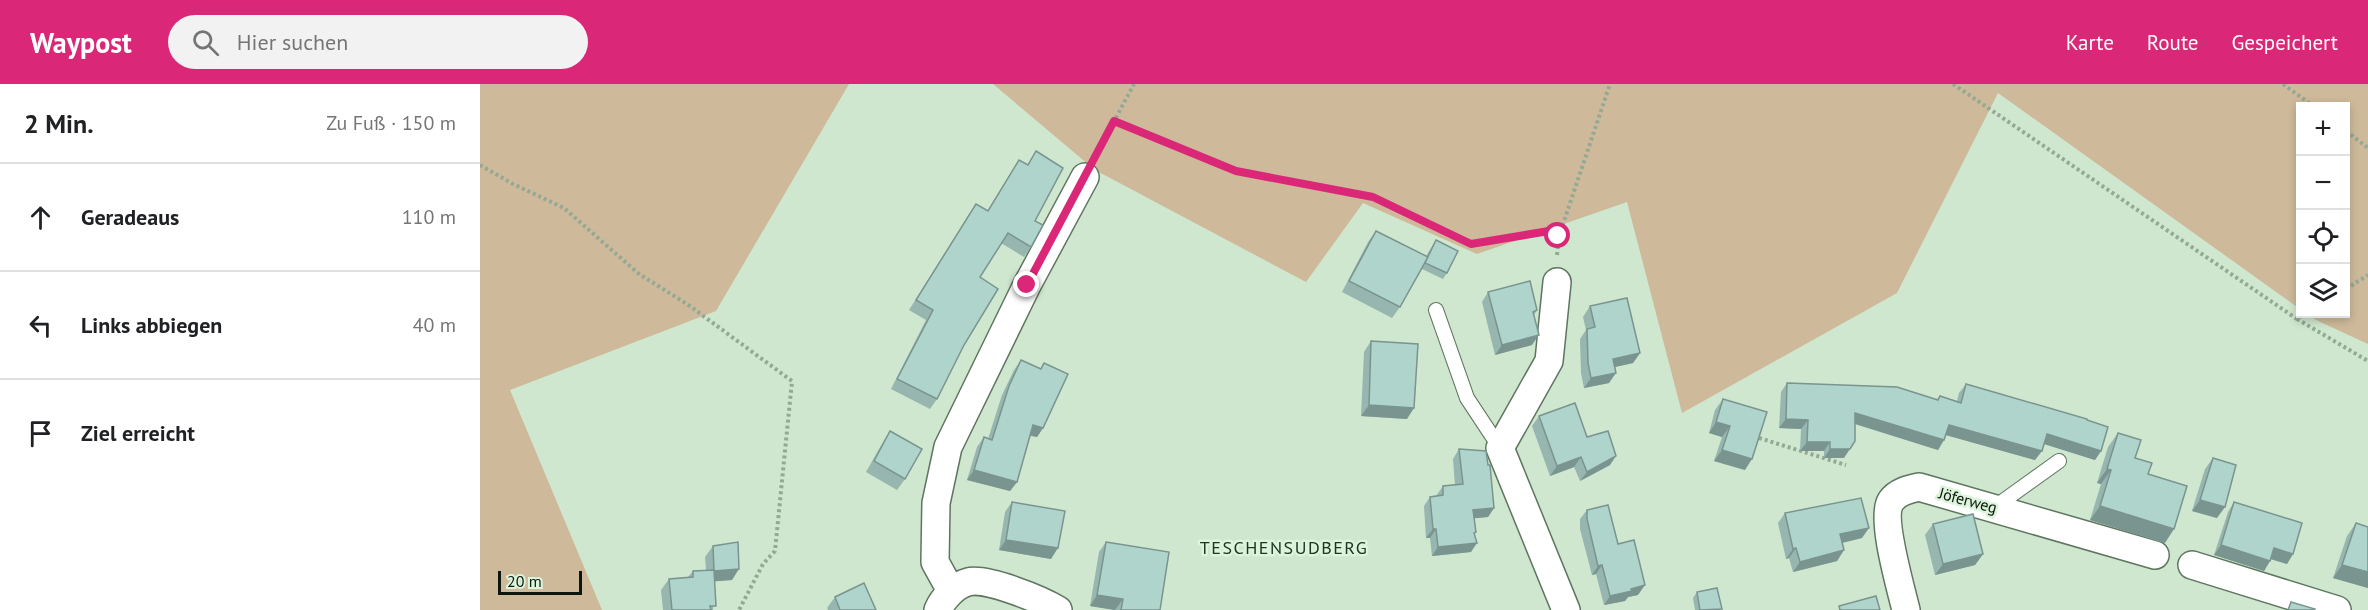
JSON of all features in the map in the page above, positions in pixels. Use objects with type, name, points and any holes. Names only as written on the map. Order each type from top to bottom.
[{"type":"street","points":[[1058,610],[1003,586],[969,581],[945,601],[935,562],[936,503],[948,447],[1027,285],[1084,177]]},
{"type":"street","points":[[1557,282],[1549,361],[1500,448],[1566,610]]},
{"type":"street","name":"Jöferweg","points":[[1906,610],[1886,522],[1889,503],[1899,494],[1919,487],[1995,507],[2155,555]]},
{"type":"street","points":[[2192,565],[2337,610]]},
{"type":"lane","points":[[1436,310],[1467,398],[1500,448]]},
{"type":"lane","points":[[1995,507],[2059,461]]},
{"type":"path","points":[[1084,177],[1134,84]]},
{"type":"path","points":[[1557,282],[1558,236],[1610,84]]},
{"type":"path","points":[[1953,84],[2297,319],[2368,361]]},
{"type":"path","points":[[2283,84],[2308,102]]},
{"type":"path","points":[[1114,121],[1236,171],[1373,197],[1471,244],[1561,229]]},
{"type":"path","points":[[2350,134],[2368,148]]},
{"type":"path","points":[[480,165],[513,184],[564,207],[639,274],[687,304],[792,381],[775,551],[763,564],[739,610]]},
{"type":"path","points":[[2350,286],[2368,275]]},
{"type":"path","points":[[1759,438],[1846,465]]},
{"type":"shaded area","points":[[480,84],[849,84],[716,311],[510,390],[602,610],[480,610]]},
{"type":"shaded area","points":[[993,84],[2368,84],[2368,344],[2313,318],[2350,318],[2350,102],[2296,102],[2296,306],[1998,93],[1897,293],[1682,413],[1627,202],[1477,254],[1363,203],[1306,282],[1095,170]]},
{"type":"building","points":[[1036,151],[1063,168],[1035,221],[1043,225],[1031,247],[1008,233],[980,277],[998,289],[964,345],[937,399],[897,379],[933,310],[916,300],[976,204],[988,211],[1019,160],[1028,165]]},
{"type":"building","points":[[1376,231],[1428,257],[1400,307],[1349,281]]},
{"type":"building","points":[[1436,240],[1458,251],[1447,273],[1425,263]]},
{"type":"building","points":[[1530,281],[1537,310],[1533,312],[1539,335],[1502,345],[1488,292]]},
{"type":"building","points":[[1627,298],[1640,353],[1613,359],[1616,373],[1591,378],[1587,329],[1595,327],[1590,306]]},
{"type":"building","points":[[1371,341],[1418,344],[1414,408],[1369,405]]},
{"type":"building","points":[[1021,360],[1041,369],[1044,363],[1068,374],[1043,428],[1033,425],[1017,482],[974,470],[984,437],[992,440],[1009,386]]},
{"type":"building","points":[[1787,383],[1897,387],[1938,400],[1940,396],[1961,403],[1966,384],[2108,427],[2101,451],[2047,434],[2042,451],[1949,425],[1944,440],[1855,413],[1855,441],[1850,449],[1830,449],[1830,442],[1807,442],[1808,420],[1786,419]]},
{"type":"building","points":[[1723,399],[1767,412],[1752,459],[1722,450],[1730,426],[1716,422]]},
{"type":"building","points":[[1575,403],[1587,437],[1608,431],[1616,456],[1587,472],[1581,457],[1557,466],[1539,416]]},
{"type":"building","points":[[890,431],[922,449],[905,479],[874,461]]},
{"type":"building","points":[[2118,433],[2141,440],[2135,458],[2152,463],[2148,474],[2187,486],[2174,529],[2100,506],[2111,470],[2107,469]]},
{"type":"building","points":[[1459,449],[1486,451],[1488,465],[1490,465],[1494,508],[1473,510],[1477,543],[1438,547],[1436,529],[1433,529],[1430,497],[1443,495],[1443,486],[1463,484]]},
{"type":"building","points":[[2213,458],[2236,465],[2225,507],[2200,500]]},
{"type":"building","points":[[1861,498],[1869,528],[1840,534],[1844,550],[1800,562],[1796,548],[1793,549],[1785,513]]},
{"type":"building","points":[[1012,502],[1065,511],[1058,548],[1006,540]]},
{"type":"building","points":[[2234,502],[2302,523],[2293,554],[2274,548],[2270,561],[2221,545]]},
{"type":"building","points":[[1608,505],[1618,544],[1634,540],[1645,585],[1631,589],[1632,591],[1610,596],[1602,565],[1598,566],[1587,519],[1587,510]]},
{"type":"building","points":[[1973,514],[1983,554],[1943,564],[1933,524]]},
{"type":"building","points":[[2356,523],[2368,527],[2368,572],[2342,565]]},
{"type":"building","points":[[738,542],[739,569],[714,571],[713,546]]},
{"type":"building","points":[[1106,542],[1169,552],[1160,610],[1121,610],[1123,599],[1097,595]]},
{"type":"building","points":[[714,570],[716,606],[710,606],[711,610],[672,610],[669,579],[693,577],[693,571]]},
{"type":"building","points":[[864,583],[876,610],[840,610],[835,597]]},
{"type":"building","points":[[1717,588],[1722,609],[1700,610],[1697,592]]},
{"type":"building","points":[[1876,596],[1880,610],[1840,610],[1839,606]]},
{"type":"building","points":[[2291,602],[2315,609],[2288,610]]},
{"type":"district","name":"TESCHENSUDBERG","points":[[1284,548]]},
{"type":"route","points":[[1027,285],[1114,121],[1236,171],[1373,197],[1471,244],[1561,229],[1558,236]]}]
